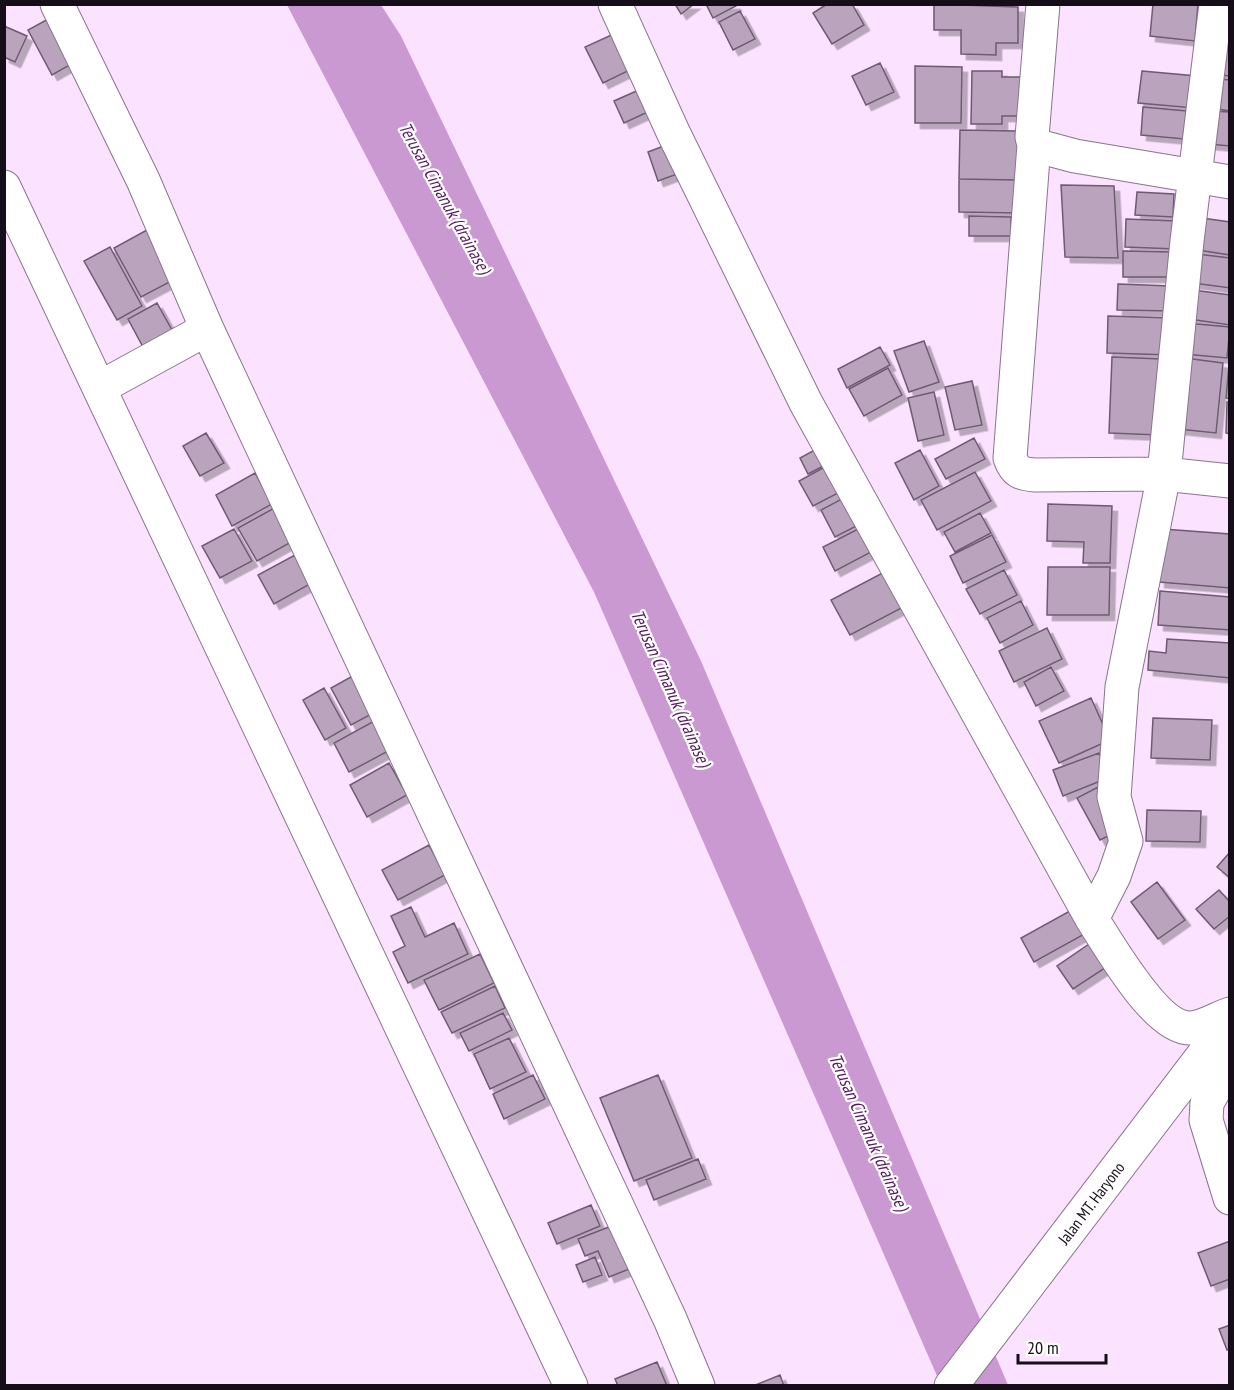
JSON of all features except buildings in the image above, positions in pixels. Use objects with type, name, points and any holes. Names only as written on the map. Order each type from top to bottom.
[{"type":"street","points":[[57,4],[143,180],[207,329],[670,1319],[698,1386]]},
{"type":"street","points":[[615,4],[673,132],[806,403],[1092,919],[1153,1009],[1174,1023],[1190,1028],[1230,1014]]},
{"type":"street","points":[[1043,4],[1032,130],[1034,145],[1010,458],[1014,469],[1024,474],[1164,474],[1230,481]]},
{"type":"street","points":[[1092,919],[1114,876],[1126,841],[1114,797],[1122,687],[1164,474],[1216,4]]},
{"type":"street","points":[[1034,145],[1075,156],[1230,182]]},
{"type":"street","points":[[4,187],[101,387],[570,1386]]},
{"type":"street","points":[[101,387],[207,329]]},
{"type":"street","name":"Jalan MT. Haryono","points":[[951,1386],[1230,1020]]},
{"type":"street","points":[[1230,1062],[1207,1103],[1206,1120],[1230,1198]]},
{"type":"water","name":"Terusan Cimanuk (drainase)","points":[[287,5],[381,5],[401,36],[701,661],[1008,1385],[941,1385],[594,592]]}]
